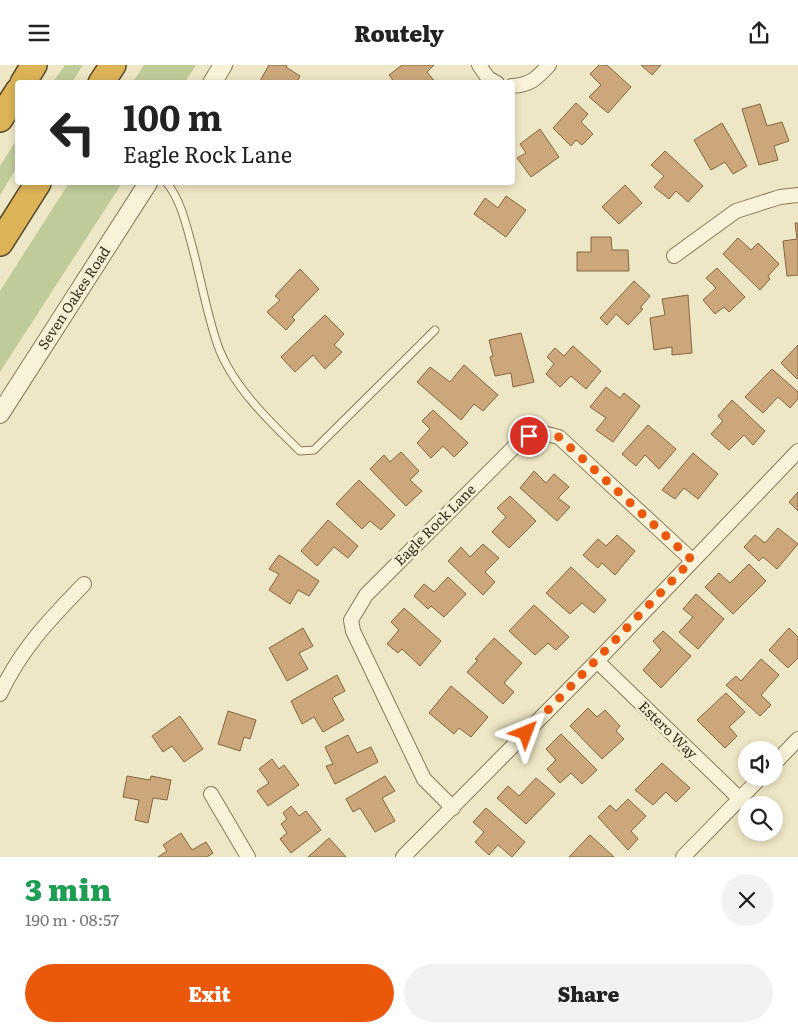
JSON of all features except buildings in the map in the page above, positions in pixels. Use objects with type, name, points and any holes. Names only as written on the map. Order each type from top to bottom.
[{"type":"highway","points":[[25,80],[34,65]]},
{"type":"highway","points":[[103,80],[112,65]]},
{"type":"highway","points":[[0,119],[15,96]]},
{"type":"highway","points":[[0,243],[37,185]]},
{"type":"street","points":[[214,80],[223,65]]},
{"type":"street","points":[[479,65],[492,80]]},
{"type":"street","points":[[515,86],[525,86],[537,78],[549,65]]},
{"type":"street","name":"Seven Oakes Road","points":[[0,414],[147,185]]},
{"type":"street","points":[[674,256],[736,211],[780,197],[798,195]]},
{"type":"street","name":"Eagle Rock Lane","points":[[453,808],[424,779],[353,631],[351,620],[366,595],[520,441],[539,432],[559,437],[692,560]]},
{"type":"street","points":[[403,857],[597,661],[798,451]]},
{"type":"street","points":[[0,694],[16,662],[31,641],[50,618],[84,585]]},
{"type":"street","name":"Estero Way","points":[[597,661],[738,797]]},
{"type":"street","points":[[783,755],[798,739]]},
{"type":"street","points":[[743,796],[752,786]]},
{"type":"street","points":[[211,794],[248,857]]},
{"type":"street","points":[[683,857],[738,801]]},
{"type":"lane","points":[[169,185],[175,193],[185,219],[218,347],[234,376],[262,415],[300,451],[314,451],[434,330]]},
{"type":"green space","points":[[65,65],[83,65],[73,80],[54,80]]},
{"type":"green space","points":[[144,65],[196,65],[186,80],[134,80]]},
{"type":"green space","points":[[15,142],[15,170],[0,195],[0,166]]},
{"type":"green space","points":[[68,185],[121,185],[0,372],[0,291]]},
{"type":"route","points":[[526,733],[692,560],[559,437],[539,432],[529,436]]}]
